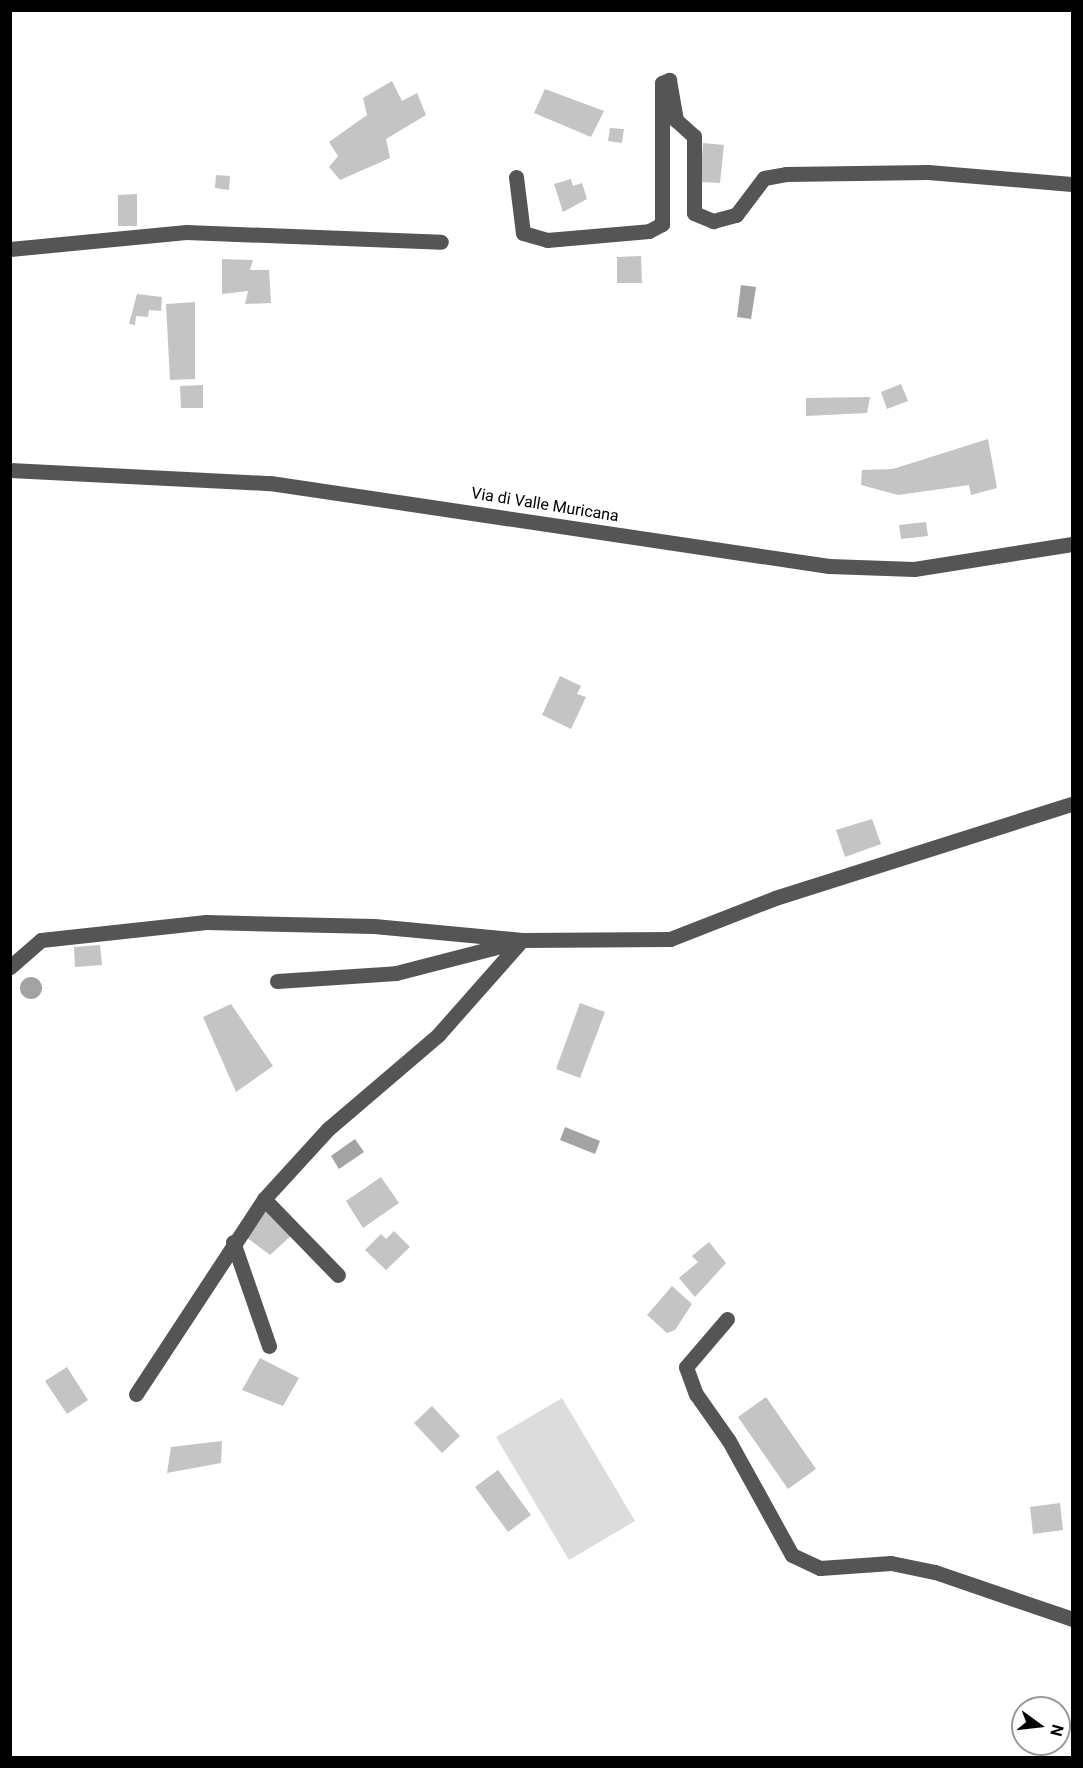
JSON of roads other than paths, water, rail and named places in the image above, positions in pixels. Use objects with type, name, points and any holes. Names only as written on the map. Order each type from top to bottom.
[{"type":"street","points":[[516,177],[523,233],[547,240],[649,231],[662,224],[662,83],[669,80],[676,120],[694,136],[694,213],[713,221],[736,214],[764,178],[786,174],[928,172],[1072,184]]},
{"type":"street","points":[[10,249],[186,232],[441,242]]},
{"type":"street","name":"Via di Valle Muricana","points":[[10,470],[270,483],[829,566],[922,568],[1072,544]]},
{"type":"street","points":[[10,967],[41,940],[206,922],[374,926],[522,940],[670,939],[775,898],[1072,804]]},
{"type":"street","points":[[277,981],[396,973],[522,940]]},
{"type":"street","points":[[136,1394],[233,1242],[264,1199],[339,1118],[438,1035],[522,940]]},
{"type":"street","points":[[264,1199],[338,1275]]},
{"type":"street","points":[[233,1242],[269,1346]]},
{"type":"street","points":[[727,1319],[686,1367],[696,1394],[729,1441],[792,1555],[820,1568],[891,1563],[935,1572],[1072,1619]]}]
